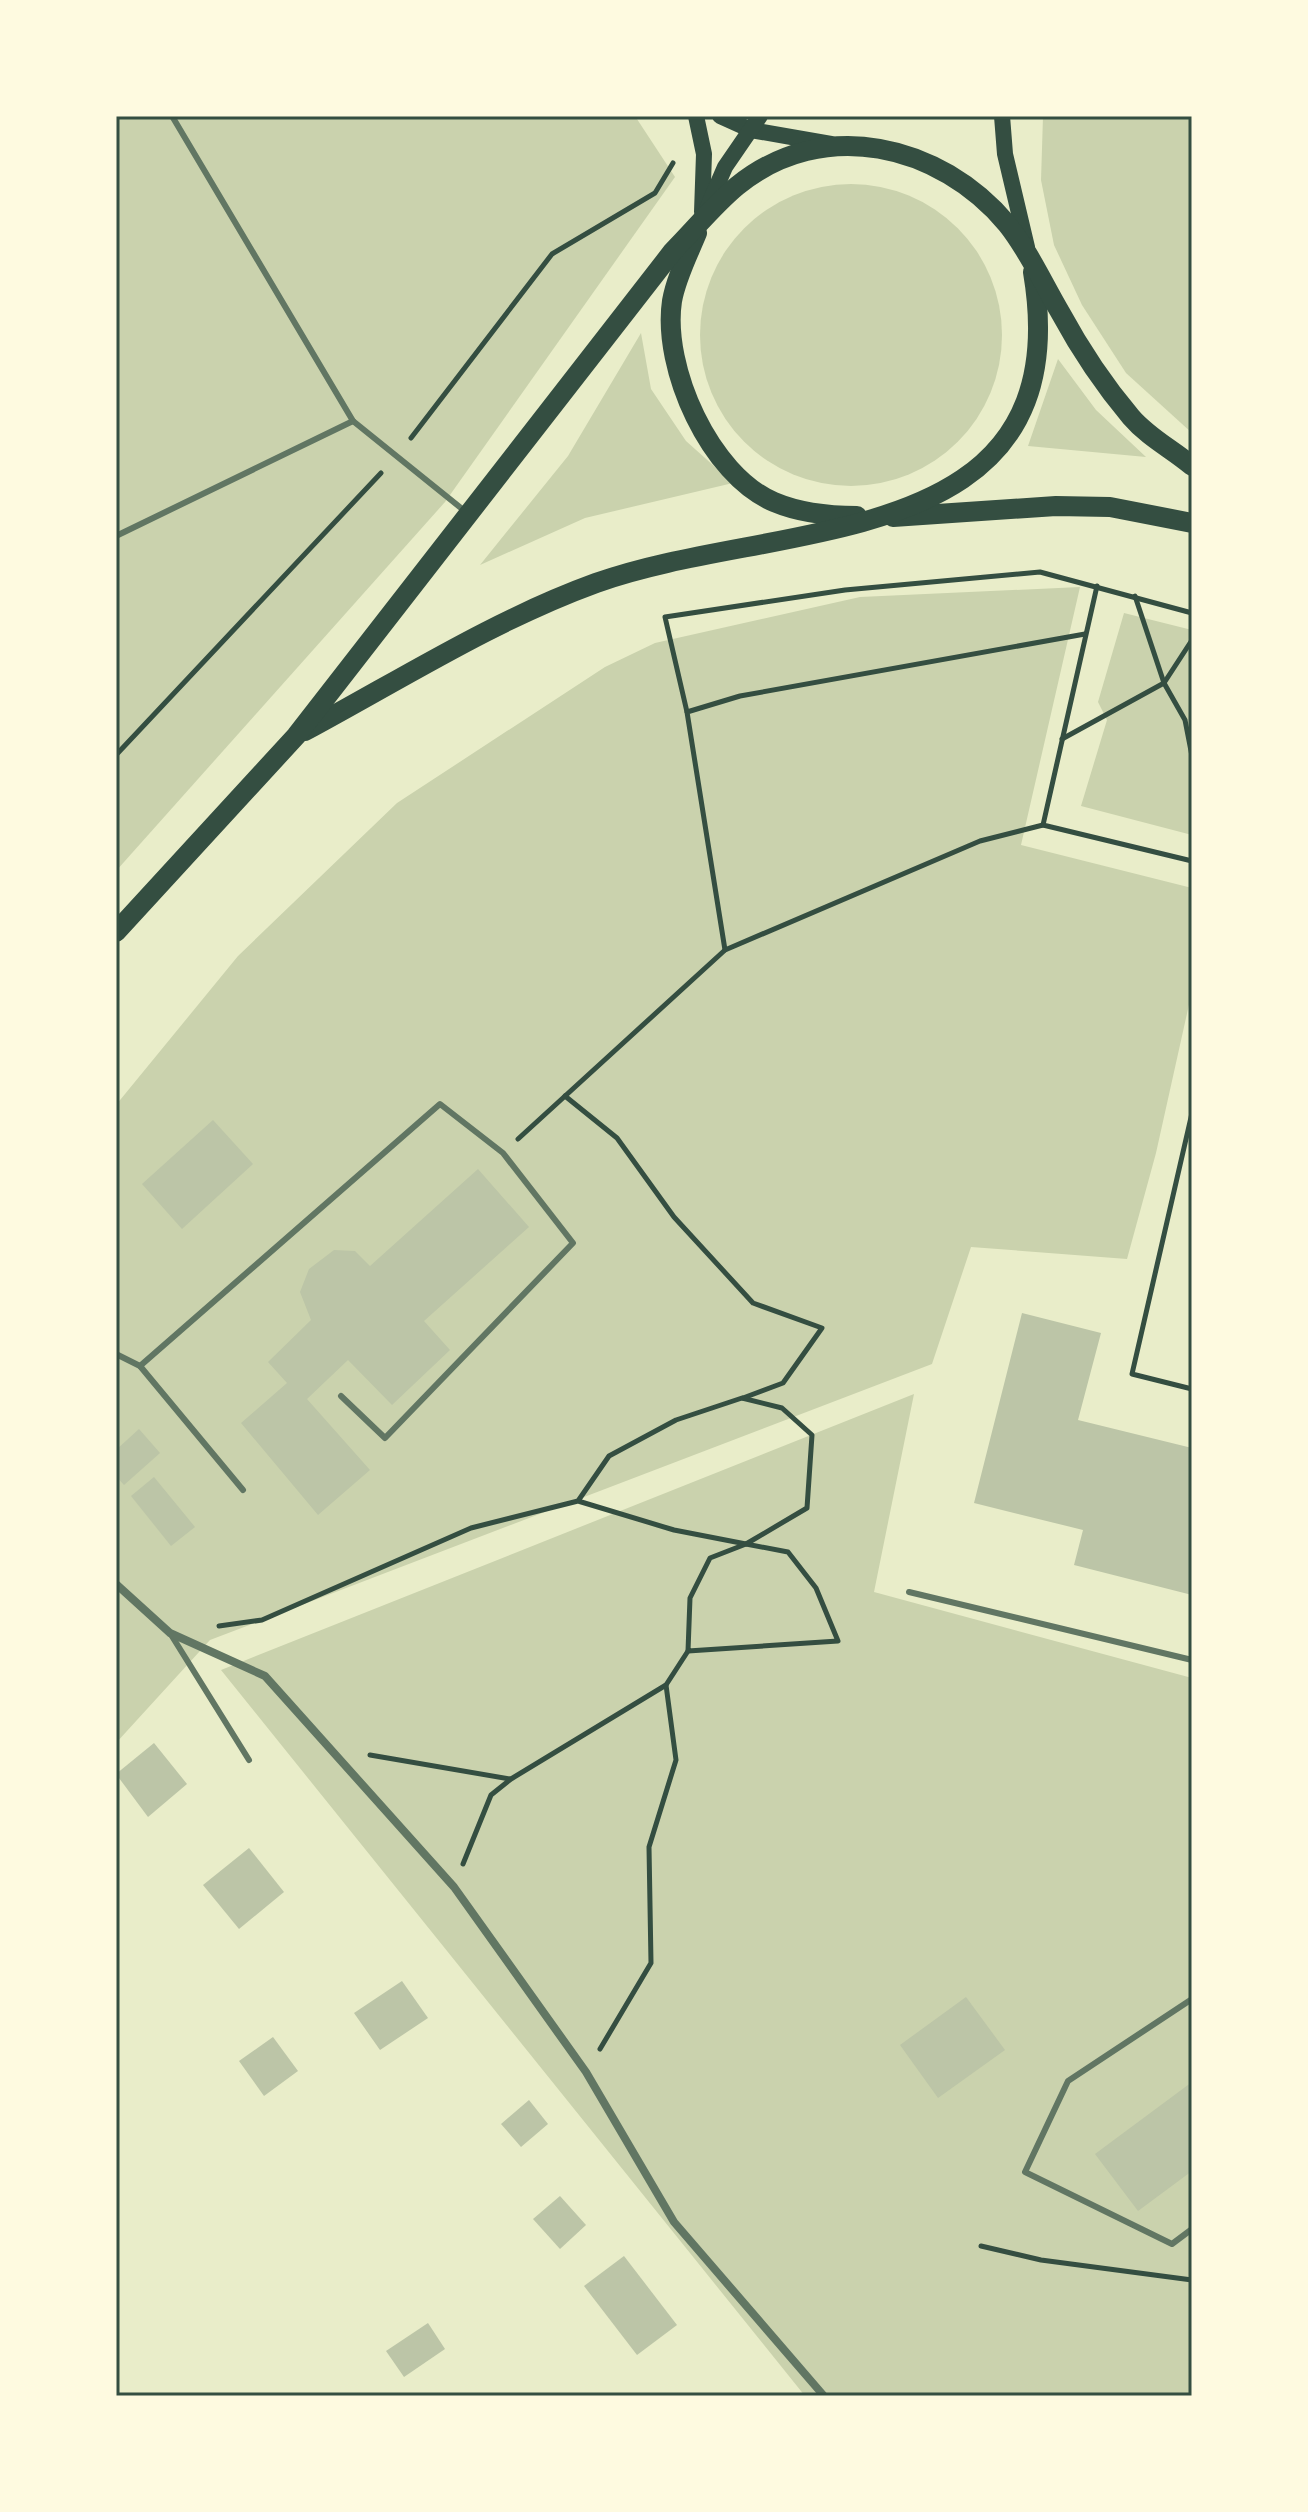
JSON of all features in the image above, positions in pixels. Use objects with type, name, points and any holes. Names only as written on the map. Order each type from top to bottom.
[{"type":"main road","points":[[696,116],[704,154],[702,222]]},
{"type":"main road","points":[[720,116],[841,146]]},
{"type":"main road","points":[[296,736],[528,610],[598,582],[708,553],[844,527],[879,516],[959,483],[1000,450],[1027,403],[1038,360],[1037,310],[1031,260],[1005,154],[1002,116]]},
{"type":"main road","points":[[756,123],[725,167],[702,222],[676,288],[671,329],[673,362],[688,401],[712,444],[751,488],[772,502],[831,516],[914,518],[1056,506],[1110,507],[1192,523]]},
{"type":"main road","points":[[116,932],[296,736],[673,251],[738,185],[786,158],[841,146],[871,146],[924,159],[967,184],[1008,225],[1073,336],[1118,401],[1161,446],[1192,466]]},
{"type":"street","points":[[116,1584],[170,1633],[265,1676],[454,1887],[586,2072],[674,2222],[824,2396]]},
{"type":"lane","points":[[172,116],[353,421],[469,514]]},
{"type":"lane","points":[[116,536],[353,421]]},
{"type":"lane","points":[[140,1366],[440,1104],[503,1153],[573,1243],[385,1438],[341,1396]]},
{"type":"lane","points":[[116,1354],[140,1366],[243,1490]]},
{"type":"lane","points":[[909,1592],[1192,1660]]},
{"type":"lane","points":[[170,1633],[249,1760]]},
{"type":"lane","points":[[1192,1999],[1068,2081],[1025,2172],[1172,2244],[1192,2229]]},
{"type":"path","points":[[116,755],[397,456],[552,254],[655,193],[678,156]]},
{"type":"path","points":[[725,950],[687,712],[665,617],[845,590],[1040,572],[1192,613]]},
{"type":"path","points":[[1043,825],[1097,586]]},
{"type":"path","points":[[1135,596],[1164,683],[1185,720],[1192,756]]},
{"type":"path","points":[[687,712],[740,696],[1085,634]]},
{"type":"path","points":[[1062,739],[1164,683],[1192,640]]},
{"type":"path","points":[[503,1153],[725,950],[980,841],[1043,825],[1192,861]]},
{"type":"path","points":[[565,1096],[617,1138],[674,1217],[753,1303],[822,1328],[783,1383],[676,1420],[609,1456],[578,1501]]},
{"type":"path","points":[[1192,1113],[1132,1374],[1192,1389]]},
{"type":"path","points":[[454,1887],[491,1795],[511,1779],[666,1685],[688,1651],[690,1598],[710,1558],[746,1544],[807,1508],[812,1435],[782,1408],[742,1398]]},
{"type":"path","points":[[170,1633],[262,1620],[471,1528],[578,1501],[674,1530],[788,1552],[816,1588],[838,1641],[688,1651]]},
{"type":"path","points":[[586,2072],[651,1963],[649,1847],[676,1760],[666,1685]]},
{"type":"path","points":[[330,1748],[511,1779]]},
{"type":"path","points":[[981,2246],[1041,2260],[1192,2280]]},
{"type":"green space","points":[[116,116],[635,116],[675,177],[445,502],[116,871]]},
{"type":"green space","points":[[1043,116],[1192,116],[1192,433],[1126,373],[1082,305],[1054,245],[1041,180]]},
{"type":"green space","points":[[851,184],[880,187],[909,195],[935,209],[958,228],[977,251],[991,277],[999,306],[1002,335],[999,364],[991,393],[977,419],[958,442],[935,461],[909,475],[880,483],[851,486],[822,483],[793,475],[767,461],[744,442],[725,419],[711,393],[703,364],[700,335],[703,306],[711,277],[725,251],[744,228],[767,209],[793,195],[822,187]]},
{"type":"green space","points":[[641,333],[651,389],[686,441],[733,483],[585,518],[480,565],[568,456]]},
{"type":"green space","points":[[1058,359],[1096,410],[1146,457],[1028,446]]},
{"type":"green space","points":[[1080,587],[1021,845],[1192,888],[1192,991],[1156,1153],[1127,1259],[971,1247],[932,1364],[210,1640],[116,1743],[116,1105],[238,956],[397,803],[605,667],[655,643],[860,597]]},
{"type":"green space","points":[[1124,613],[1192,630],[1192,835],[1081,806],[1107,720],[1098,702]]},
{"type":"green space","points":[[914,1394],[874,1592],[1192,1678],[1192,2396],[805,2396],[221,1670]]},
{"type":"building","points":[[213,1120],[253,1164],[182,1229],[142,1184]]},
{"type":"building","points":[[478,1169],[529,1227],[424,1321],[450,1350],[392,1405],[348,1360],[307,1399],[370,1470],[318,1515],[241,1423],[287,1383],[268,1362],[311,1320],[300,1292],[309,1269],[334,1250],[355,1251],[370,1266]]},
{"type":"building","points":[[1022,1313],[1101,1333],[1078,1420],[1192,1448],[1192,1595],[1074,1565],[1083,1530],[974,1503]]},
{"type":"building","points":[[139,1429],[160,1453],[124,1485],[116,1476],[116,1450]]},
{"type":"building","points":[[154,1477],[195,1527],[171,1546],[131,1496]]},
{"type":"building","points":[[154,1743],[187,1784],[148,1817],[116,1774]]},
{"type":"building","points":[[249,1848],[284,1892],[239,1929],[203,1885]]},
{"type":"building","points":[[402,1981],[428,2018],[380,2050],[354,2013]]},
{"type":"building","points":[[966,1997],[1005,2050],[938,2098],[900,2045]]},
{"type":"building","points":[[273,2037],[298,2071],[264,2096],[239,2061]]},
{"type":"building","points":[[1192,2082],[1192,2171],[1138,2211],[1095,2154]]},
{"type":"building","points":[[529,2100],[548,2124],[521,2147],[501,2124]]},
{"type":"building","points":[[560,2196],[586,2225],[560,2249],[533,2219]]},
{"type":"building","points":[[624,2256],[677,2325],[637,2355],[584,2286]]},
{"type":"building","points":[[428,2323],[445,2349],[404,2377],[386,2351]]}]
